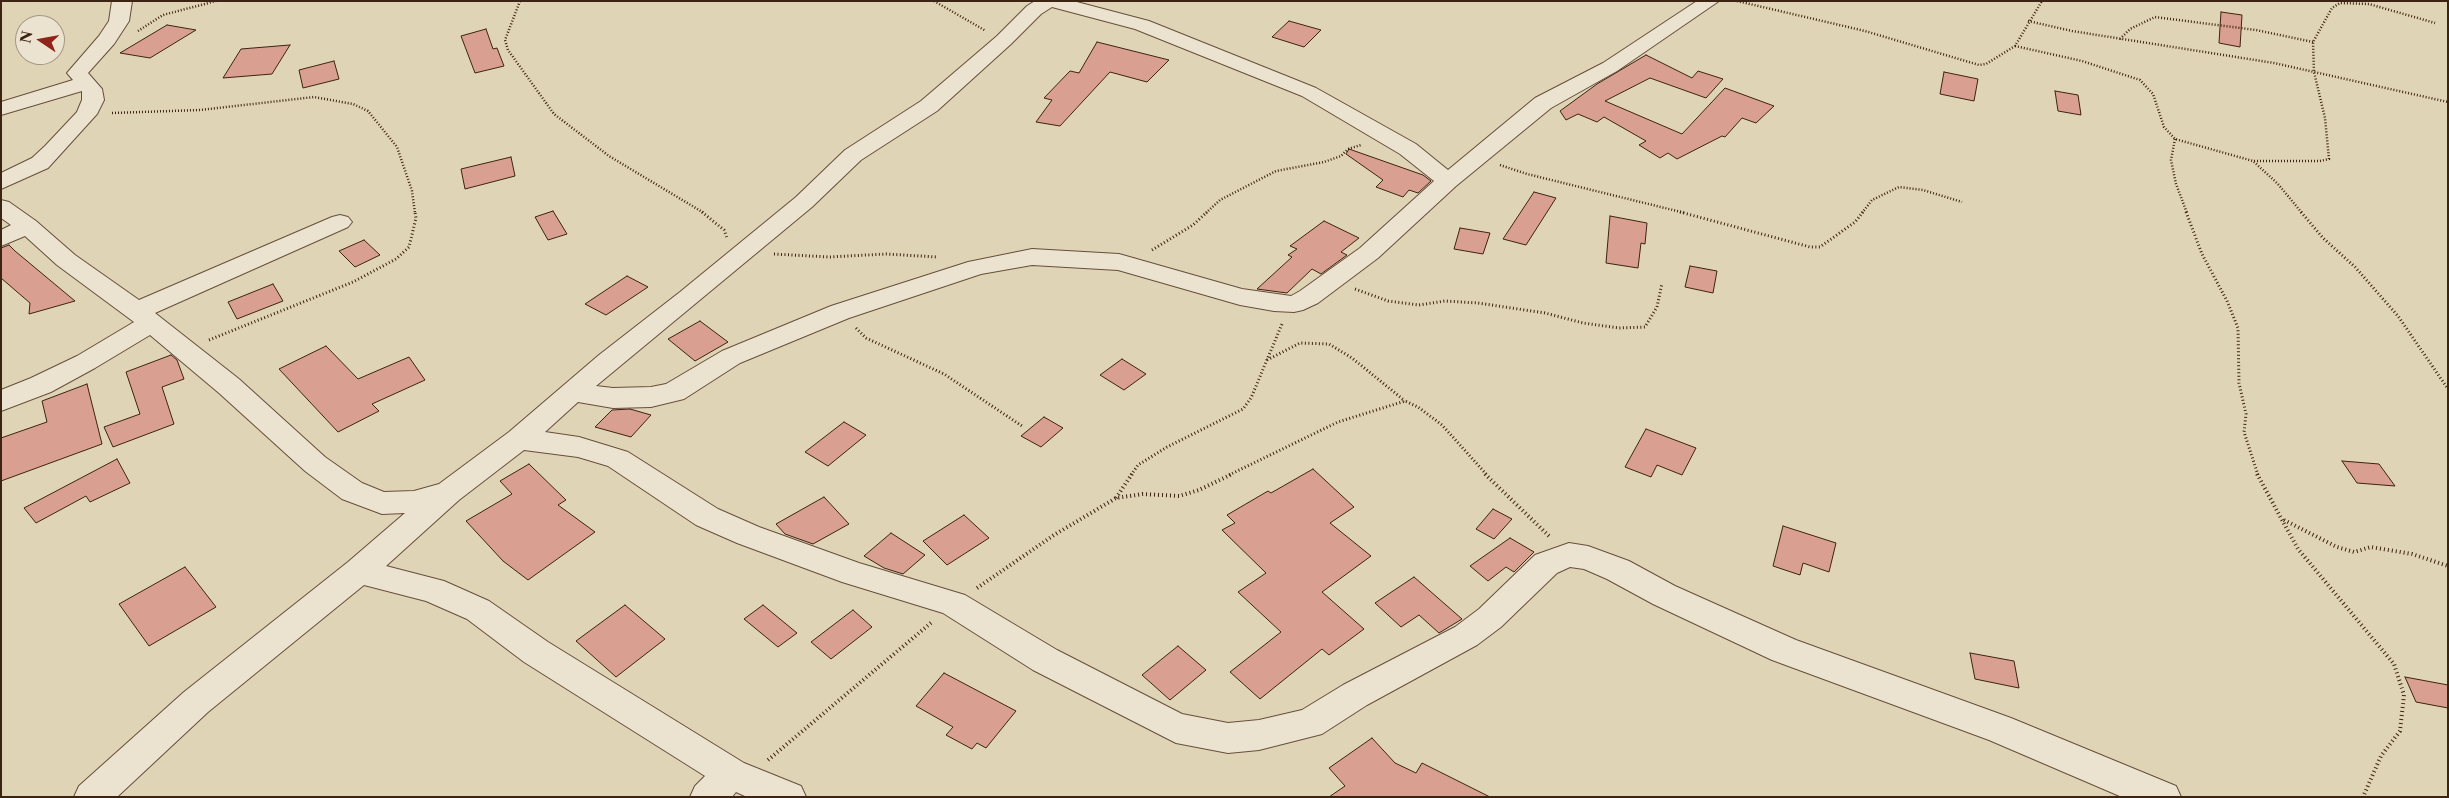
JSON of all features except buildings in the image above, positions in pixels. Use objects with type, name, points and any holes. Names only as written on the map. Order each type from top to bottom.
[{"type":"street","points":[[1,182],[40,163],[86,114],[92,100],[92,89],[77,73],[107,40],[119,21],[122,1]]},
{"type":"street","points":[[92,797],[196,702],[359,571],[449,492],[519,439],[571,392],[804,202],[854,156],[929,106],[1004,40],[1034,10],[1050,1],[1142,25],[1309,92],[1425,161],[1448,181]]},
{"type":"street","points":[[571,392],[613,398],[651,397],[674,392],[731,357],[840,312],[977,267],[1032,257],[1119,262],[1240,297],[1289,304],[1308,297],[1369,253],[1448,181],[1478,158],[1514,124],[1542,103],[1610,67],[1710,1]]},
{"type":"street","points":[[1,109],[86,83]]},
{"type":"street","points":[[1,207],[28,226],[66,260],[144,317],[229,386],[315,464],[352,491],[382,503],[414,502],[449,492]]},
{"type":"street","points":[[1,401],[41,385],[86,362],[144,317],[206,279],[259,259],[340,222]]},
{"type":"street","points":[[2,239],[28,226]]},
{"type":"street","points":[[519,439],[579,448],[618,460],[707,517],[853,573],[954,604],[1045,660],[1176,728],[1228,738],[1260,735],[1310,723],[1355,695],[1466,636],[1490,618],[1546,564],[1569,555],[1588,558],[1618,570],[1664,595],[1784,650],[1932,706],[1999,729],[2163,797]]},
{"type":"street","points":[[359,571],[433,590],[478,610],[536,652],[728,783],[788,797]]},
{"type":"path","points":[[137,32],[163,15],[216,1]]},
{"type":"path","points":[[520,1],[504,40],[519,68],[554,114],[609,156],[708,215],[724,230],[737,258],[886,254],[945,258]]},
{"type":"path","points":[[934,1],[1004,40]]},
{"type":"path","points":[[1737,1],[1864,30],[1970,64],[1986,64],[2015,46],[2028,21],[2042,1]]},
{"type":"path","points":[[2015,46],[2091,64],[2140,80],[2153,94],[2164,127],[2175,138],[2253,161],[2320,161],[2328,159],[2325,118],[2314,72],[2313,42],[2332,8],[2340,3],[2369,4],[2435,23]]},
{"type":"path","points":[[2120,39],[2130,30],[2155,17],[2256,30],[2313,42]]},
{"type":"path","points":[[2028,21],[2072,32],[2254,60],[2448,102]]},
{"type":"path","points":[[86,114],[200,110],[284,98],[314,97],[353,104],[368,111],[397,148],[412,191],[416,218],[409,247],[396,259],[354,282],[184,350]]},
{"type":"path","points":[[1119,262],[1154,249],[1178,236],[1220,200],[1258,179],[1276,171],[1324,162],[1341,156],[1348,149],[1388,138]]},
{"type":"path","points":[[2175,138],[2171,160],[2176,184],[2202,254],[2227,301],[2238,328],[2239,383],[2246,414],[2244,432],[2258,476],[2284,520],[2298,549],[2394,664],[2404,695],[2400,731],[2381,756],[2363,797]]},
{"type":"path","points":[[1478,158],[1527,174],[1677,211],[1810,247],[1820,247],[1832,239],[1855,222],[1872,200],[1888,190],[1899,187],[1924,190],[1962,202]]},
{"type":"path","points":[[2253,161],[2278,184],[2322,238],[2355,267],[2398,316],[2448,389]]},
{"type":"path","points":[[1335,279],[1359,292],[1388,300],[1419,305],[1445,301],[1478,303],[1545,313],[1583,323],[1618,328],[1645,327],[1657,307],[1662,283]]},
{"type":"path","points":[[728,783],[954,604],[1054,535],[1082,517],[1099,510],[1116,498],[1138,465],[1167,447],[1243,409],[1251,398],[1289,304]]},
{"type":"path","points":[[840,312],[866,338],[944,374],[1022,426]]},
{"type":"path","points":[[1267,361],[1283,350],[1300,343],[1329,344],[1352,358],[1405,401],[1418,407],[1442,424],[1479,468],[1569,555]]},
{"type":"path","points":[[1116,498],[1143,494],[1180,496],[1199,490],[1338,422],[1405,401]]},
{"type":"path","points":[[2284,520],[2337,547],[2354,552],[2371,547],[2412,554],[2448,566]]}]
